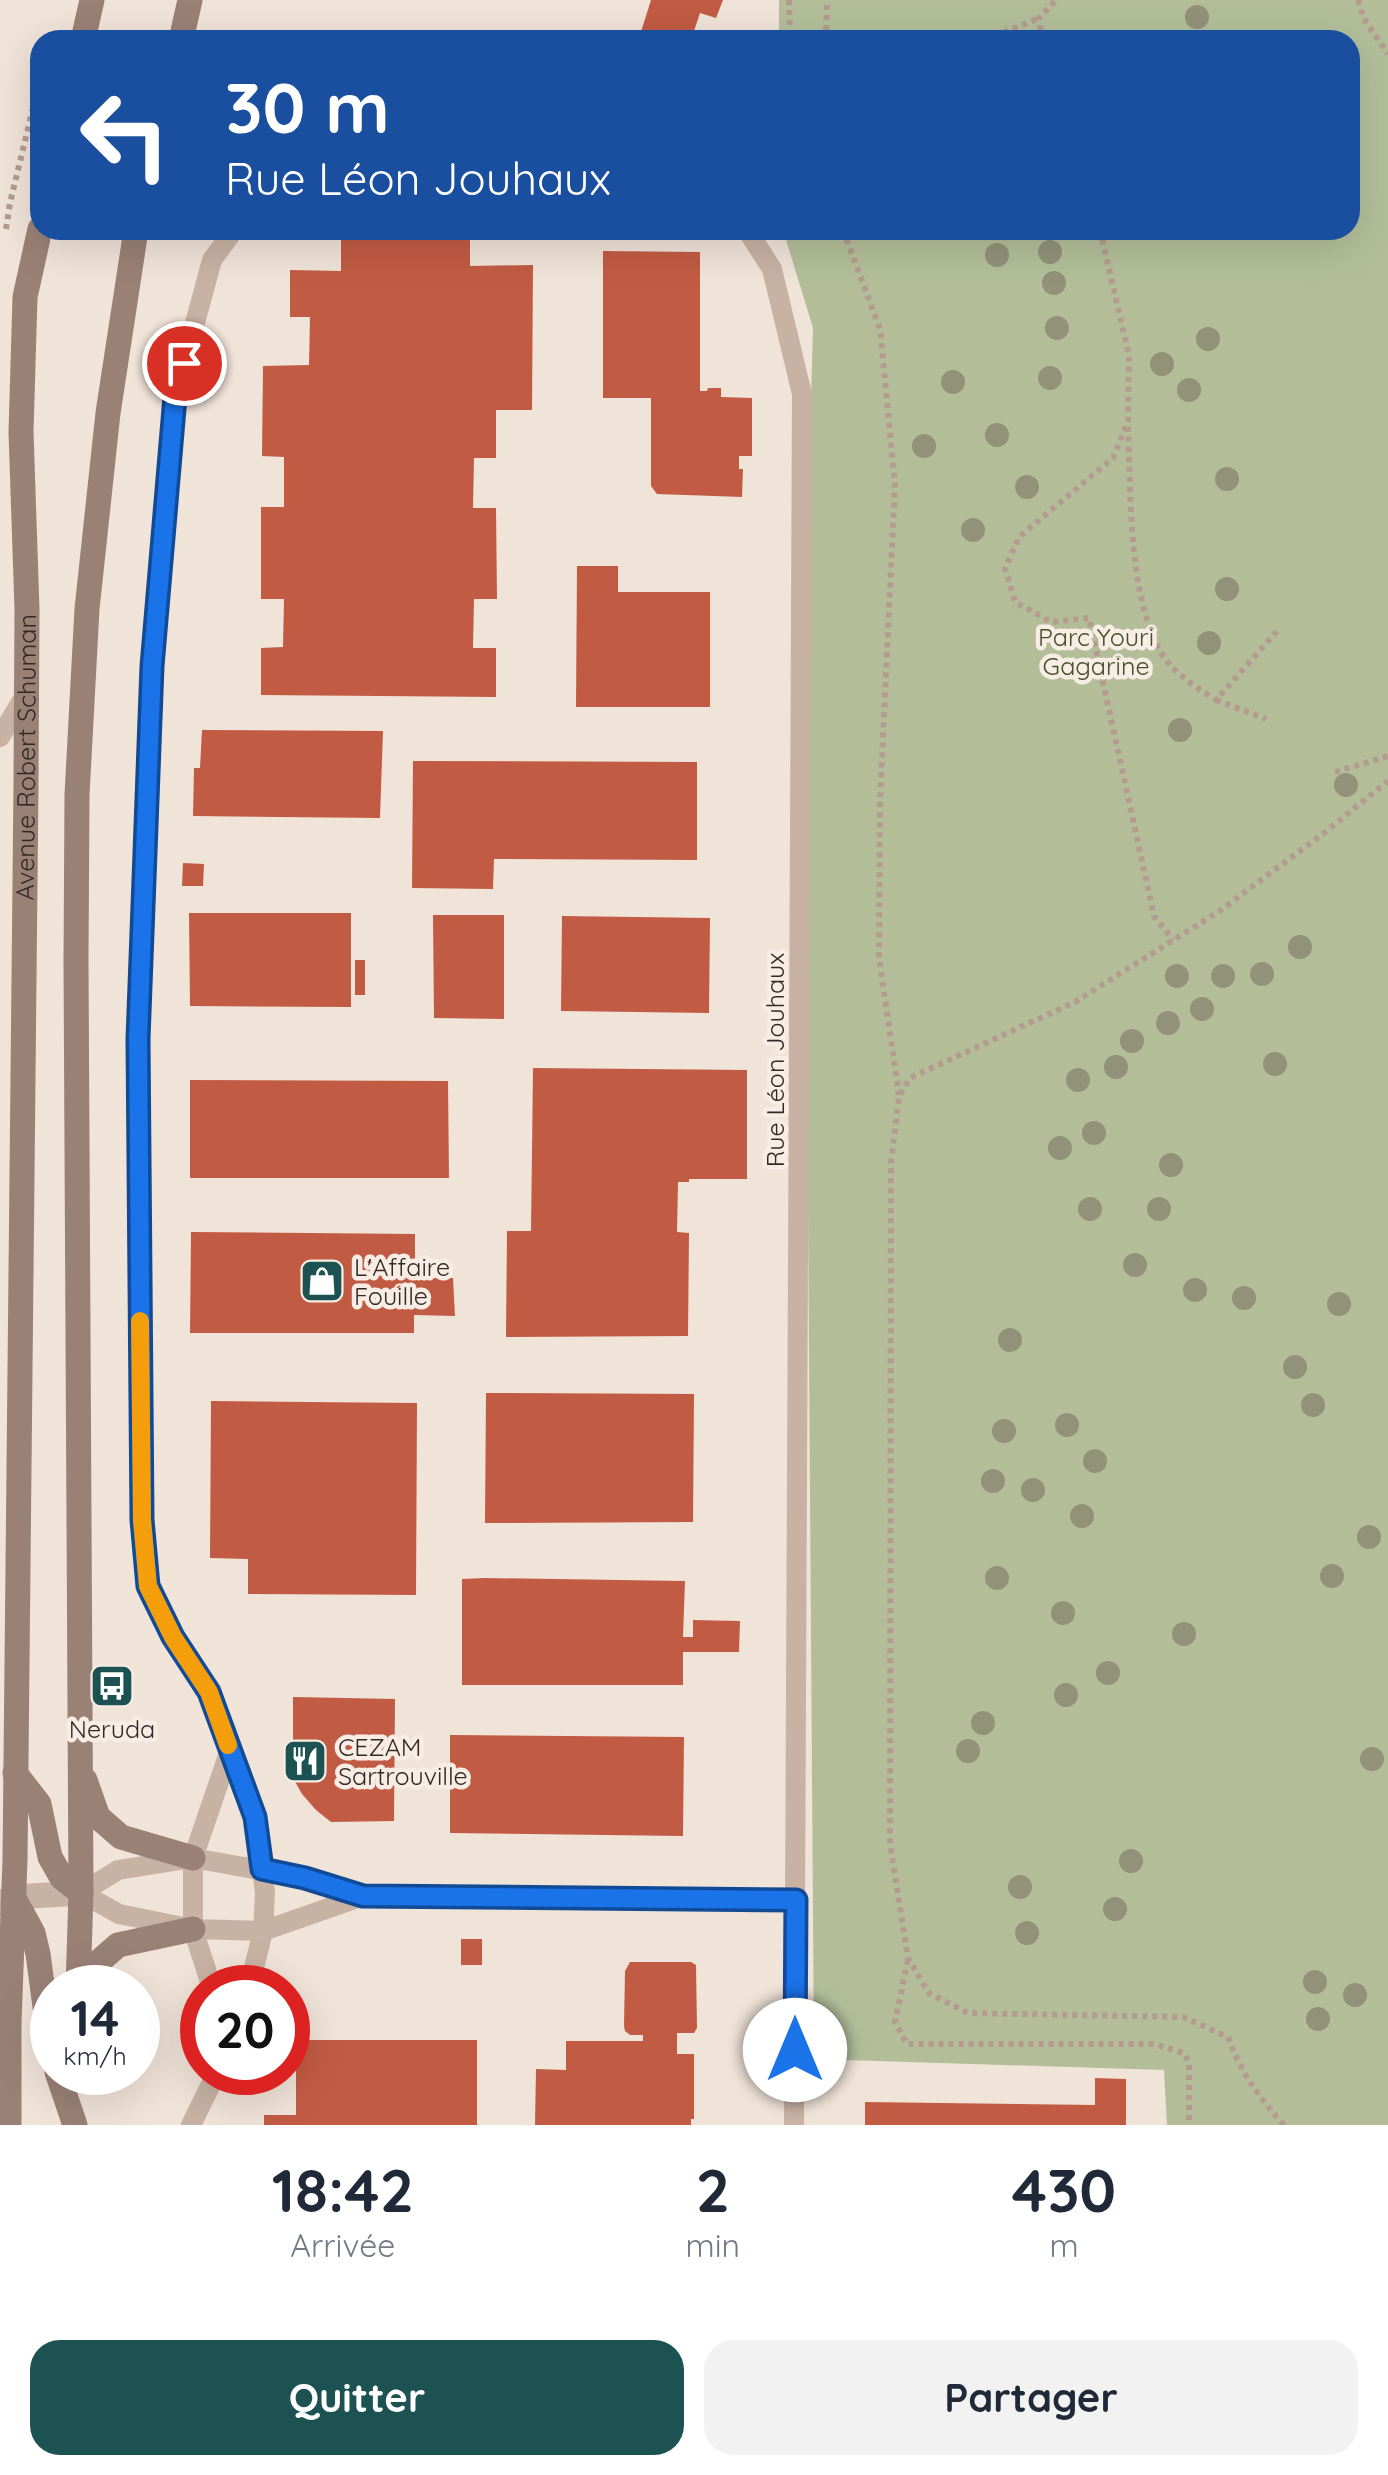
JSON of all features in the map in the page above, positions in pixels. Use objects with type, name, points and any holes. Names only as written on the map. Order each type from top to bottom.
[{"type":"main road","points":[[84,30],[92,0]]},
{"type":"main road","points":[[183,30],[190,1]]},
{"type":"main road","name":"Avenue Robert Schuman","points":[[9,2125],[5,1897],[15,1774],[26,694],[21,432],[25,297],[38,240]]},
{"type":"main road","points":[[79,1965],[77,795],[87,609],[108,413],[134,240]]},
{"type":"main road","points":[[79,1766],[98,1816],[122,1837],[193,1858]]},
{"type":"main road","points":[[0,1796],[15,1774],[38,1804],[50,1857],[62,1878],[81,1894]]},
{"type":"main road","points":[[5,1897],[33,1932],[38,1965]]},
{"type":"main road","points":[[97,1965],[118,1945],[193,1930]]},
{"type":"main road","points":[[65,2095],[76,2125]]},
{"type":"main road","points":[[76,2125],[77,2095]]},
{"type":"street","points":[[5,1897],[81,1894]]},
{"type":"lane","points":[[227,240],[212,260],[175,397],[152,666],[138,1039],[142,1520],[148,1586],[173,1637],[209,1692],[255,1817],[264,1893],[263,1931],[255,1965]]},
{"type":"lane","name":"Rue Léon Jouhaux","points":[[752,240],[772,270],[802,394],[794,2125]]},
{"type":"lane","points":[[0,737],[26,694]]},
{"type":"lane","points":[[204,1965],[193,1930],[193,1858],[230,1750]]},
{"type":"lane","points":[[363,1896],[263,1931],[193,1930],[120,1914],[81,1894],[118,1870],[193,1858],[305,1878],[363,1896],[796,1900]]},
{"type":"lane","points":[[191,2125],[205,2095]]},
{"type":"path","points":[[790,0],[790,30]]},
{"type":"path","points":[[826,30],[827,0]]},
{"type":"path","points":[[1010,30],[1039,18],[1056,0]]},
{"type":"path","points":[[1358,0],[1364,20],[1388,54]]},
{"type":"path","points":[[1039,18],[1041,30]]},
{"type":"path","points":[[5,238],[30,120]]},
{"type":"path","points":[[847,240],[880,329],[895,484],[880,801],[880,958],[899,1096],[890,1182],[890,1844],[908,1958],[896,2022],[907,2044],[1154,2044],[1184,2052],[1189,2063],[1189,2125]]},
{"type":"path","points":[[1102,240],[1128,355],[1132,541],[1144,608],[1159,649],[1174,670],[1216,700],[1266,719]]},
{"type":"path","points":[[1128,421],[1113,458],[1018,537],[1006,568],[1014,602],[1050,622],[1089,618],[1154,916],[1173,940]]},
{"type":"path","points":[[1216,700],[1278,630]]},
{"type":"path","points":[[1335,772],[1388,756]]},
{"type":"path","points":[[899,1096],[910,1078],[1075,1002],[1221,910],[1388,781]]},
{"type":"path","points":[[908,1958],[929,1993],[968,2013],[1184,2017],[1228,2037],[1238,2064],[1284,2125]]},
{"type":"green space","name":"Parc Youri Gagarine","points":[[779,0],[1388,0],[1388,2125],[1167,2125],[1164,2070],[814,2059],[804,643],[813,328],[786,240],[1360,240],[1360,30],[779,30]]},
{"type":"building","points":[[651,0],[723,0],[716,18],[700,13],[694,30],[642,30]]},
{"type":"building","points":[[341,240],[470,240],[470,266],[533,265],[532,410],[496,410],[496,458],[474,458],[473,508],[496,508],[497,599],[474,599],[473,648],[496,648],[496,697],[261,695],[261,648],[283,647],[284,599],[261,599],[261,507],[284,507],[284,457],[262,456],[263,366],[309,365],[310,317],[290,317],[290,270],[341,271]]},
{"type":"building","points":[[603,251],[700,252],[700,391],[721,388],[721,397],[752,398],[752,456],[739,456],[739,469],[743,469],[742,497],[657,494],[651,486],[651,398],[603,398]]},
{"type":"building","points":[[577,566],[618,566],[618,592],[710,592],[710,707],[576,707]]},
{"type":"building","points":[[202,730],[383,731],[380,818],[193,816],[194,768],[200,768]]},
{"type":"building","points":[[413,761],[697,762],[697,860],[494,859],[493,889],[412,888]]},
{"type":"building","points":[[183,863],[204,864],[203,886],[182,886]]},
{"type":"building","points":[[189,913],[351,913],[351,1007],[190,1006]]},
{"type":"building","points":[[433,915],[504,915],[504,1019],[434,1018]]},
{"type":"building","points":[[562,916],[710,918],[709,1013],[561,1011]]},
{"type":"building","points":[[355,960],[365,960],[365,995],[355,995]]},
{"type":"building","points":[[533,1068],[747,1070],[747,1179],[678,1182],[677,1232],[689,1233],[688,1336],[506,1337],[507,1231],[531,1231]]},
{"type":"building","points":[[190,1080],[448,1081],[449,1178],[190,1178]]},
{"type":"building","name":"L'Affaire Fouille","points":[[191,1232],[415,1234],[415,1278],[453,1278],[455,1316],[414,1315],[414,1333],[190,1333]]},
{"type":"building","points":[[486,1393],[694,1394],[693,1522],[485,1523]]},
{"type":"building","points":[[211,1401],[417,1403],[416,1595],[248,1594],[248,1559],[210,1558]]},
{"type":"building","points":[[462,1579],[685,1581],[683,1637],[693,1637],[693,1620],[740,1621],[739,1652],[683,1652],[683,1685],[462,1685]]},
{"type":"building","points":[[293,1697],[395,1699],[394,1821],[331,1822],[302,1794],[293,1778]]},
{"type":"building","points":[[450,1735],[684,1737],[683,1836],[450,1833]]},
{"type":"building","points":[[461,1939],[482,1939],[482,1965],[461,1965]]},
{"type":"building","points":[[630,1962],[696,1965],[697,2028],[694,2033],[677,2033],[677,2054],[694,2054],[691,2125],[535,2125],[536,2069],[566,2070],[566,2041],[643,2041],[643,2035],[630,2035],[624,2026],[625,1971]]},
{"type":"building","points":[[310,2040],[477,2040],[477,2125],[264,2125],[264,2115],[296,2115],[296,2095],[310,2095]]},
{"type":"building","points":[[1095,2078],[1126,2079],[1126,2125],[865,2125],[865,2102],[1095,2105]]},
{"type":"slow traffic","points":[[140,1321],[142,1520],[148,1586],[173,1637],[209,1692],[228,1745]]},
{"type":"place","name":"L'Affaire Fouille","points":[[322,1281]]},
{"type":"place","name":"Neruda","points":[[112,1686]]},
{"type":"place","name":"CEZAM Sartrouville","points":[[305,1761]]},
{"type":"route","points":[[184,363],[175,397],[152,666],[138,1039],[142,1520],[148,1586],[173,1637],[209,1692],[255,1817],[262,1869],[363,1896],[796,1900],[795,2050]]}]
